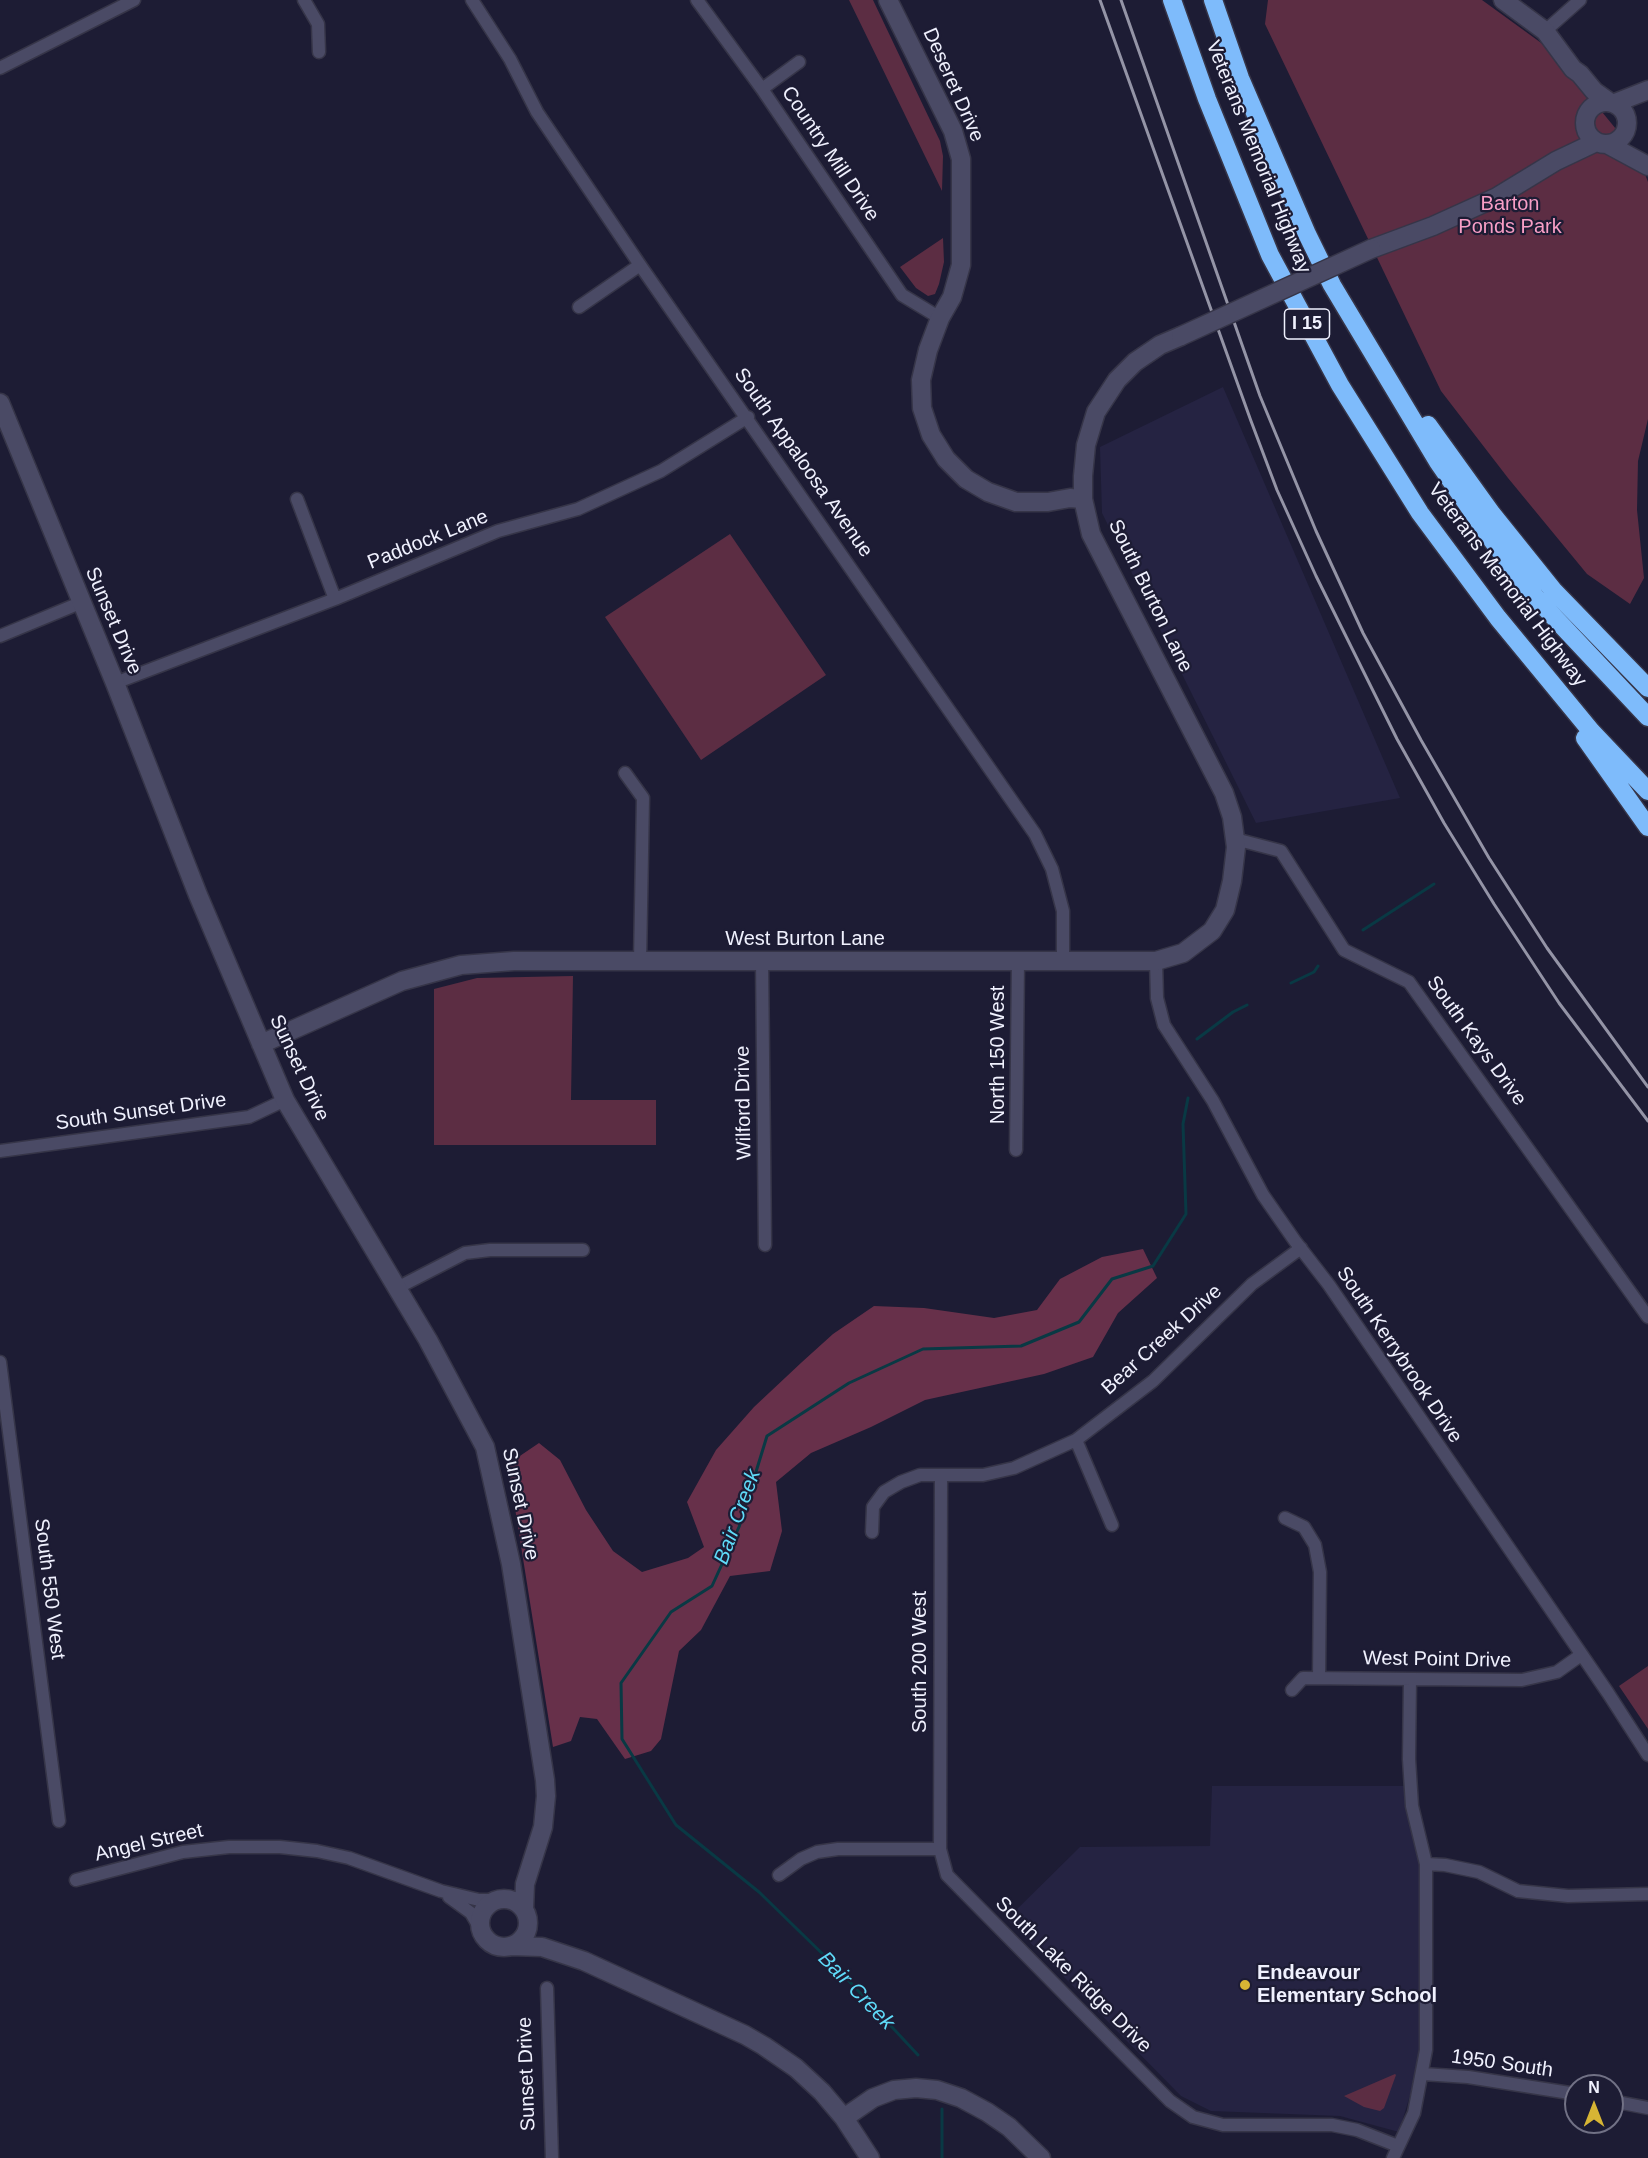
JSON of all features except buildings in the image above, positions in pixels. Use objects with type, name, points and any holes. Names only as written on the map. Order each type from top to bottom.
[{"type":"highway","name":"Veterans Memorial Highway","points":[[1172,0],[1207,99],[1269,255],[1340,385],[1414,504],[1498,618],[1591,731],[1648,791]]},
{"type":"highway","name":"Veterans Memorial Highway","points":[[1213,0],[1240,78],[1307,234],[1346,307],[1438,462],[1489,536],[1536,598],[1648,717]]},
{"type":"highway","points":[[1346,307],[1492,514],[1553,590],[1648,688]]},
{"type":"highway","points":[[1498,618],[1648,827]]},
{"type":"street","points":[[0,68],[134,0]]},
{"type":"street","points":[[304,0],[318,24],[319,52]]},
{"type":"street","name":"South Appaloosa Avenue","points":[[472,0],[510,58],[537,112],[640,265],[748,417],[1035,834],[1052,868],[1063,911],[1064,961]]},
{"type":"street","name":"Country Mill Drive","points":[[697,0],[762,88],[902,295],[940,318]]},
{"type":"street","name":"Deseret Drive","points":[[888,0],[953,131],[962,159],[961,265],[952,297],[940,318],[928,350],[921,380],[922,408],[931,435],[946,459],[966,479],[988,492],[1016,502],[1083,499]]},
{"type":"street","points":[[1503,0],[1545,31],[1573,69],[1594,91],[1621,107],[1628,123],[1632,146],[1645,164]]},
{"type":"street","points":[[1545,31],[1580,0]]},
{"type":"street","points":[[762,88],[799,62]]},
{"type":"street","points":[[1573,69],[1590,138],[1645,164]]},
{"type":"street","points":[[1556,161],[1594,105],[1612,102],[1648,90]]},
{"type":"street","points":[[1602,143],[1621,139],[1636,107],[1648,96]]},
{"type":"street","name":"South Burton Lane","points":[[1224,793],[1091,534],[1083,499],[1083,476],[1086,445],[1096,412],[1117,380],[1135,362],[1160,345],[1371,249],[1433,226],[1497,197],[1556,161],[1602,143]]},
{"type":"street","points":[[579,307],[640,265]]},
{"type":"street","name":"Sunset Drive","points":[[0,403],[80,603],[115,683],[198,895],[285,1100],[428,1340],[485,1447],[511,1564],[541,1749],[545,1813],[540,1840],[532,1861]]},
{"type":"street","name":"Paddock Lane","points":[[115,683],[335,599],[498,531],[578,509],[661,471],[748,417]]},
{"type":"street","points":[[297,499],[335,599]]},
{"type":"street","points":[[0,636],[80,603]]},
{"type":"street","points":[[625,773],[643,798],[640,961]]},
{"type":"street","name":"West Burton Lane","points":[[261,1044],[402,981],[461,965],[514,961],[1156,961],[1183,953],[1212,931],[1225,910],[1236,847],[1232,817],[1224,793]]},
{"type":"street","name":"South Kays Drive","points":[[1235,839],[1281,850],[1344,950],[1409,982],[1648,1317]]},
{"type":"street","name":"Wilford Drive","points":[[762,961],[765,1245]]},
{"type":"street","name":"North 150 West","points":[[1016,1150],[1018,961]]},
{"type":"street","name":"South Kerrybrook Drive","points":[[1156,961],[1157,998],[1164,1025],[1213,1101],[1263,1195],[1329,1285],[1648,1755]]},
{"type":"street","name":"South Sunset Drive","points":[[0,1151],[249,1117],[285,1100]]},
{"type":"street","name":"Bear Creek Drive","points":[[872,1532],[873,1507],[884,1492],[901,1482],[920,1476],[983,1475],[1014,1468],[1076,1440],[1153,1381],[1252,1284],[1301,1248]]},
{"type":"street","points":[[397,1288],[465,1253],[489,1250],[583,1250]]},
{"type":"street","name":"South 550 West","points":[[0,1362],[59,1821]]},
{"type":"street","points":[[1076,1440],[1112,1525]]},
{"type":"street","name":"South 200 West","points":[[940,1849],[941,1475]]},
{"type":"street","points":[[1285,1518],[1304,1527],[1315,1545],[1320,1572],[1319,1678]]},
{"type":"street","name":"West Point Drive","points":[[1292,1690],[1303,1678],[1522,1680],[1557,1672],[1581,1655]]},
{"type":"street","points":[[1396,2152],[1414,2113],[1426,2050],[1426,1864],[1412,1806],[1409,1759],[1410,1679]]},
{"type":"street","name":"Angel Street","points":[[76,1880],[183,1852],[254,1846],[305,1850],[349,1858],[441,1891]]},
{"type":"street","points":[[779,1875],[801,1859],[817,1852],[838,1849],[940,1849]]},
{"type":"street","name":"South Lake Ridge Drive","points":[[940,1849],[947,1875],[1170,2101],[1193,2117],[1223,2125],[1332,2125],[1357,2130],[1396,2152]]},
{"type":"street","points":[[481,1930],[482,1912],[491,1903],[500,1899],[532,1861]]},
{"type":"street","points":[[511,1946],[525,1934],[528,1922],[525,1913],[525,1884],[532,1861]]},
{"type":"street","points":[[1426,1864],[1445,1865],[1479,1872],[1518,1891],[1568,1896],[1648,1894]]},
{"type":"street","points":[[441,1891],[479,1900],[500,1899],[515,1902],[539,1932],[584,1960],[764,2046],[809,2080],[844,2118],[870,2158]]},
{"type":"street","points":[[441,1891],[471,1913],[489,1942],[504,1947],[542,1947],[584,1960]]},
{"type":"street","name":"Sunset Drive","points":[[547,1988],[552,2158]]},
{"type":"street","name":"1950 South","points":[[1423,2074],[1468,2077],[1564,2092]]},
{"type":"street","points":[[844,2118],[873,2098],[894,2090],[916,2088],[937,2090],[968,2102],[998,2119],[1041,2158]]},
{"type":"street","points":[[1624,2103],[1648,2108]]},
{"type":"shaded area","points":[[1223,387],[1400,798],[1256,823],[1102,513],[1100,447]]},
{"type":"shaded area","points":[[1143,1249],[1157,1278],[1118,1313],[1093,1357],[1044,1374],[925,1400],[811,1453],[776,1482],[782,1531],[770,1571],[730,1576],[701,1630],[679,1651],[661,1739],[651,1751],[625,1759],[597,1719],[580,1717],[571,1741],[553,1747],[508,1464],[539,1443],[560,1460],[586,1510],[613,1551],[642,1572],[688,1558],[704,1547],[687,1502],[716,1450],[754,1407],[802,1362],[833,1334],[874,1306],[924,1308],[994,1318],[1037,1310],[1060,1279],[1102,1257]]},
{"type":"shaded area","name":"Endeavour Elementary School","points":[[1212,1786],[1405,1786],[1419,1848],[1419,2051],[1411,2092],[1399,2132],[1340,2116],[1211,2111],[1181,2096],[1007,1919],[1080,1847],[1210,1846]]},
{"type":"green space","points":[[849,0],[873,0],[940,141],[943,156],[942,191]]},
{"type":"green space","name":"Barton Ponds Park","points":[[1268,0],[1482,0],[1544,45],[1638,156],[1648,182],[1648,419],[1638,461],[1637,510],[1644,578],[1630,604],[1587,574],[1508,478],[1441,391],[1265,24]]},
{"type":"green space","points":[[943,238],[944,262],[939,284],[935,294],[928,296],[916,288],[900,267]]},
{"type":"green space","points":[[730,534],[826,675],[701,760],[605,617]]},
{"type":"green space","points":[[573,976],[571,1100],[656,1100],[656,1145],[434,1145],[434,989],[477,978]]},
{"type":"green space","points":[[1648,1666],[1648,1729],[1619,1686]]},
{"type":"green space","points":[[1395,2074],[1384,2108],[1380,2111],[1364,2107],[1344,2096]]},
{"type":"waterway","name":"Bair Creek","points":[[1363,930],[1434,884]]},
{"type":"waterway","name":"Bair Creek","points":[[1291,983],[1314,972],[1318,966]]},
{"type":"waterway","name":"Bair Creek","points":[[1197,1039],[1233,1012],[1247,1005]]},
{"type":"waterway","name":"Bair Creek","points":[[918,2055],[834,1965],[759,1892],[676,1825],[622,1739],[621,1683],[671,1612],[712,1586],[739,1527],[767,1436],[849,1383],[923,1349],[1021,1346],[1079,1322],[1112,1279],[1153,1266],[1186,1214],[1183,1124],[1188,1098]]},
{"type":"waterway","name":"Bair Creek","points":[[942,2109],[942,2158]]},
{"type":"railway","points":[[1100,0],[1251,421],[1277,490],[1316,576],[1397,739],[1444,823],[1559,1003],[1648,1121]]},
{"type":"railway","points":[[1121,0],[1260,396],[1316,531],[1363,633],[1489,858],[1547,948],[1648,1087]]},
{"type":"place","name":"Endeavour Elementary School","points":[[1245,1985]]}]
